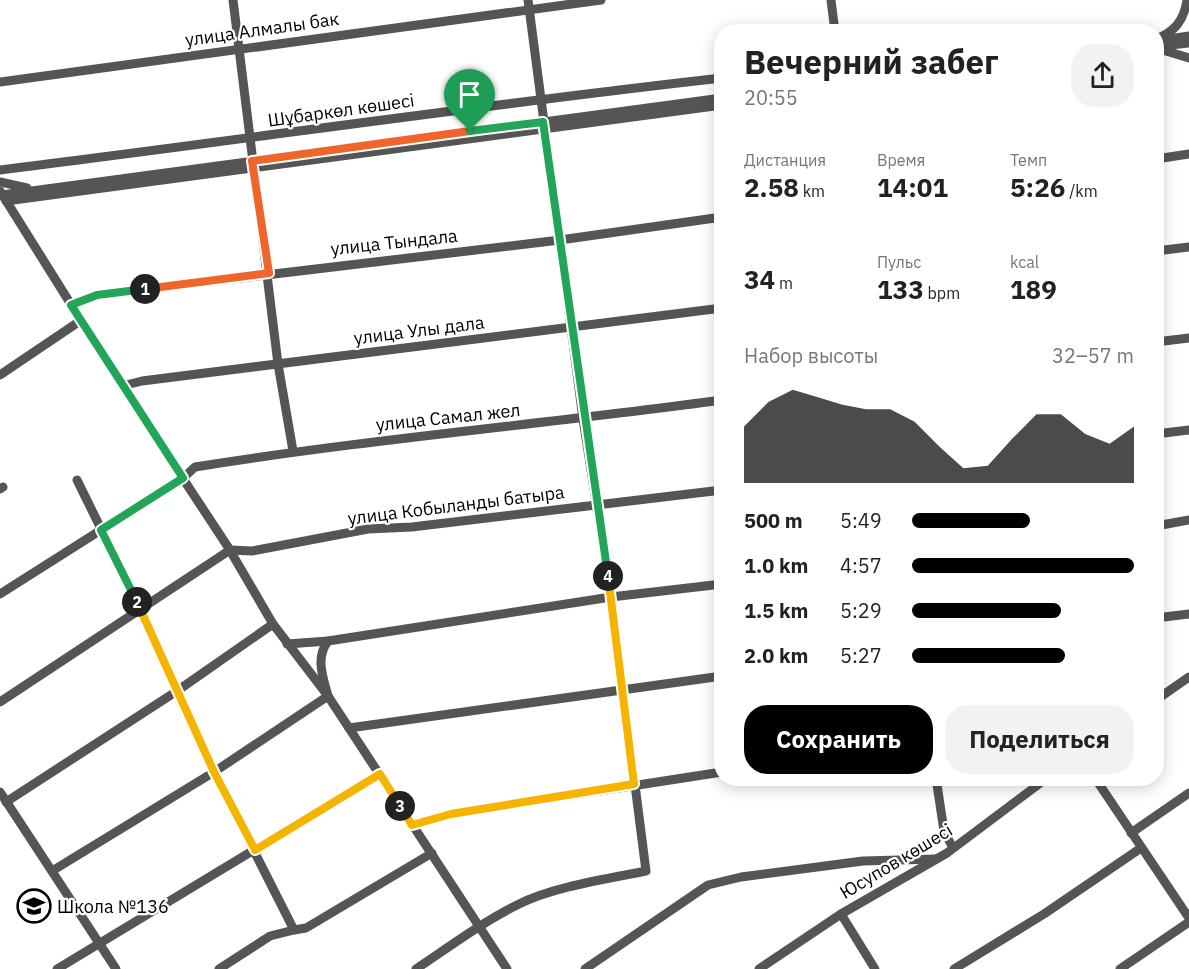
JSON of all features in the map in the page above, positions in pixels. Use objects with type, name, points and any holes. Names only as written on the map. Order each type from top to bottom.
[{"type":"street","points":[[233,0],[252,164],[269,273],[278,364],[293,451]]},
{"type":"street","name":"улица Алмалы бак","points":[[0,82],[529,5],[601,0]]},
{"type":"street","points":[[831,0],[834,24]]},
{"type":"street","points":[[1164,37],[1169,35],[1184,16],[1187,0]]},
{"type":"street","points":[[416,969],[478,927],[519,904],[589,882],[646,871],[624,690],[583,419],[539,98],[529,5]]},
{"type":"street","points":[[1164,39],[1189,36]]},
{"type":"street","points":[[1164,46],[1189,43]]},
{"type":"street","points":[[1164,50],[1189,58]]},
{"type":"street","name":"Шұбаркөл көшесі","points":[[0,170],[250,139],[539,98],[714,79]]},
{"type":"street","points":[[543,126],[714,99]]},
{"type":"street","points":[[507,969],[350,728],[273,624],[230,550],[80,321],[3,196],[714,106]]},
{"type":"street","points":[[1164,158],[1189,154]]},
{"type":"street","points":[[0,182],[38,193]]},
{"type":"street","points":[[18,218],[21,207],[38,193]]},
{"type":"street","name":"улица Тындала","points":[[71,305],[97,295],[560,240],[714,218]]},
{"type":"street","points":[[1164,250],[1189,247]]},
{"type":"street","name":"улица Улы дала","points":[[122,386],[142,381],[714,309]]},
{"type":"street","points":[[0,375],[80,321]]},
{"type":"street","points":[[1164,341],[1189,338]]},
{"type":"street","name":"улица Самал жел","points":[[0,594],[183,478],[195,467],[293,451],[583,419],[714,401]]},
{"type":"street","points":[[1164,433],[1189,430]]},
{"type":"street","points":[[77,480],[140,608],[214,772],[294,930]]},
{"type":"street","name":"улица Кобыланды батыра","points":[[230,550],[263,549],[368,528],[412,527],[714,491]]},
{"type":"street","points":[[1164,525],[1189,520]]},
{"type":"street","points":[[0,702],[230,550]]},
{"type":"street","points":[[287,644],[328,641],[611,597],[714,585]]},
{"type":"street","points":[[1164,617],[1189,614]]},
{"type":"street","points":[[6,802],[177,692],[273,624]]},
{"type":"street","points":[[328,641],[322,649],[320,661],[328,696]]},
{"type":"street","points":[[350,728],[714,677]]},
{"type":"street","points":[[1164,694],[1189,677]]},
{"type":"street","points":[[52,871],[214,772],[328,696]]},
{"type":"street","points":[[412,825],[451,814],[714,773]]},
{"type":"street","points":[[57,969],[380,774]]},
{"type":"street","points":[[937,786],[944,831],[953,848]]},
{"type":"street","name":"Юсупов көшесі","points":[[759,969],[841,914],[953,848],[1036,786]]},
{"type":"street","points":[[1100,786],[1189,920],[1120,969]]},
{"type":"street","points":[[0,792],[116,969]]},
{"type":"street","points":[[1131,833],[1189,793]]},
{"type":"street","points":[[954,969],[1044,914],[1141,848]]},
{"type":"street","points":[[219,969],[270,936],[306,928],[432,853]]},
{"type":"street","points":[[585,969],[708,885],[741,877],[863,861],[936,859]]},
{"type":"street","points":[[841,914],[875,969]]},
{"type":"place","name":"Школа №136","points":[[34,906]]},
{"type":"route","points":[[543,122],[583,419],[624,690],[634,784],[451,814],[412,825],[380,774],[255,850],[214,772],[140,608],[101,530],[183,478],[71,305],[97,295],[269,273],[252,161],[470,131],[543,122]]}]
